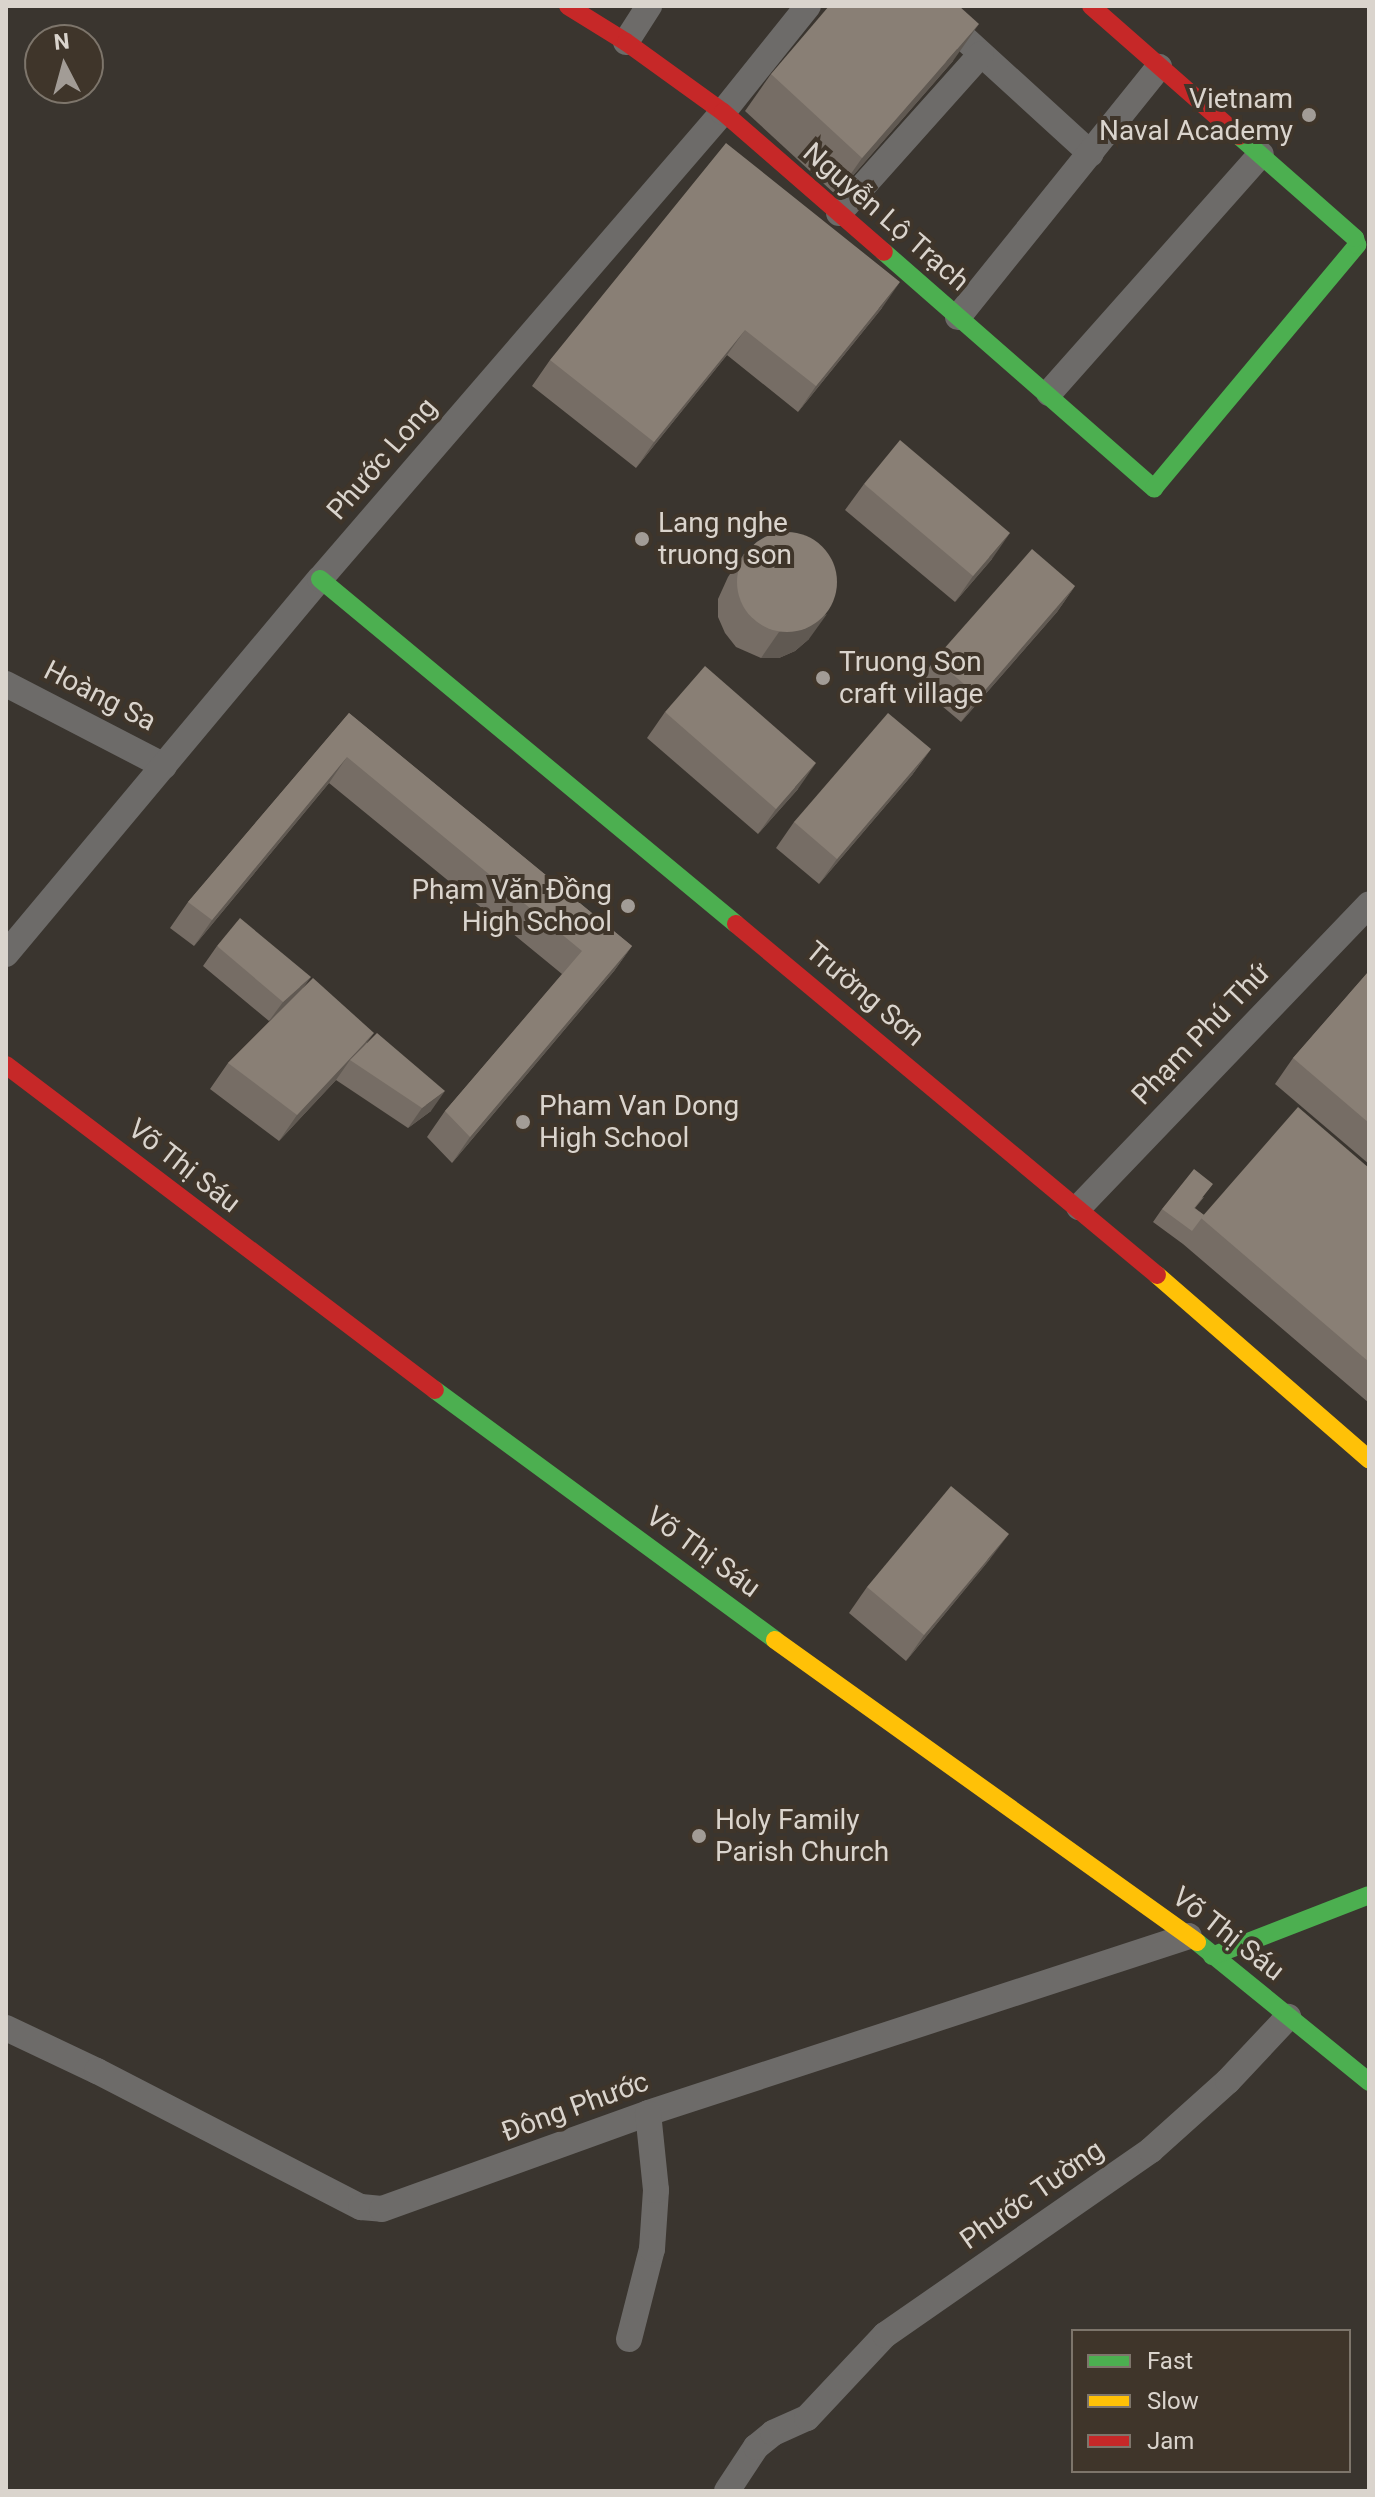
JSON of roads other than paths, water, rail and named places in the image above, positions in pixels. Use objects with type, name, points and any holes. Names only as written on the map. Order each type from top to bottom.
[{"type":"street","name":"Nguyễn Lộ Trạch","points":[[568,6],[626,42],[723,112],[1049,393],[1154,488],[1357,245],[1355,238],[1261,154]]},
{"type":"street","points":[[626,42],[649,6]]},
{"type":"street","name":"Phước Long","points":[[6,954],[320,579],[723,112],[808,6]]},
{"type":"street","points":[[929,6],[1091,154]]},
{"type":"street","points":[[1049,393],[1261,154],[1091,6]]},
{"type":"street","points":[[839,213],[981,54]]},
{"type":"street","points":[[958,317],[1159,67]]},
{"type":"street","name":"Trường Sơn","points":[[320,579],[1079,1207],[1369,1459]]},
{"type":"street","name":"Hoàng Sa","points":[[6,684],[164,766]]},
{"type":"street","name":"Phạm Phú Thứ","points":[[1079,1207],[1369,905]]},
{"type":"street","name":"Võ Thị Sáu","points":[[6,1065],[302,1292],[593,1507],[1189,1936],[1369,2082]]},
{"type":"street","points":[[1212,1956],[1369,1895]]},
{"type":"street","name":"Đông Phước","points":[[6,2028],[97,2071],[361,2207],[382,2209],[648,2113],[1189,1936]]},
{"type":"street","name":"Phước Tường","points":[[727,2491],[756,2447],[773,2433],[807,2418],[885,2335],[1151,2150],[1228,2081],[1288,2017]]},
{"type":"street","points":[[629,2339],[652,2249],[656,2190],[648,2113]]},
{"type":"place","name":"Vietnam Naval Academy","points":[[1309,115]]},
{"type":"place","name":"Lang nghe truong son","points":[[642,539]]},
{"type":"place","name":"Truong Son craft village","points":[[823,678]]},
{"type":"place","name":"Phạm Văn Đồng High School","points":[[628,906]]},
{"type":"place","name":"Pham Van Dong High School","points":[[523,1122]]},
{"type":"place","name":"Holy Family Parish Church","points":[[699,1836]]}]
